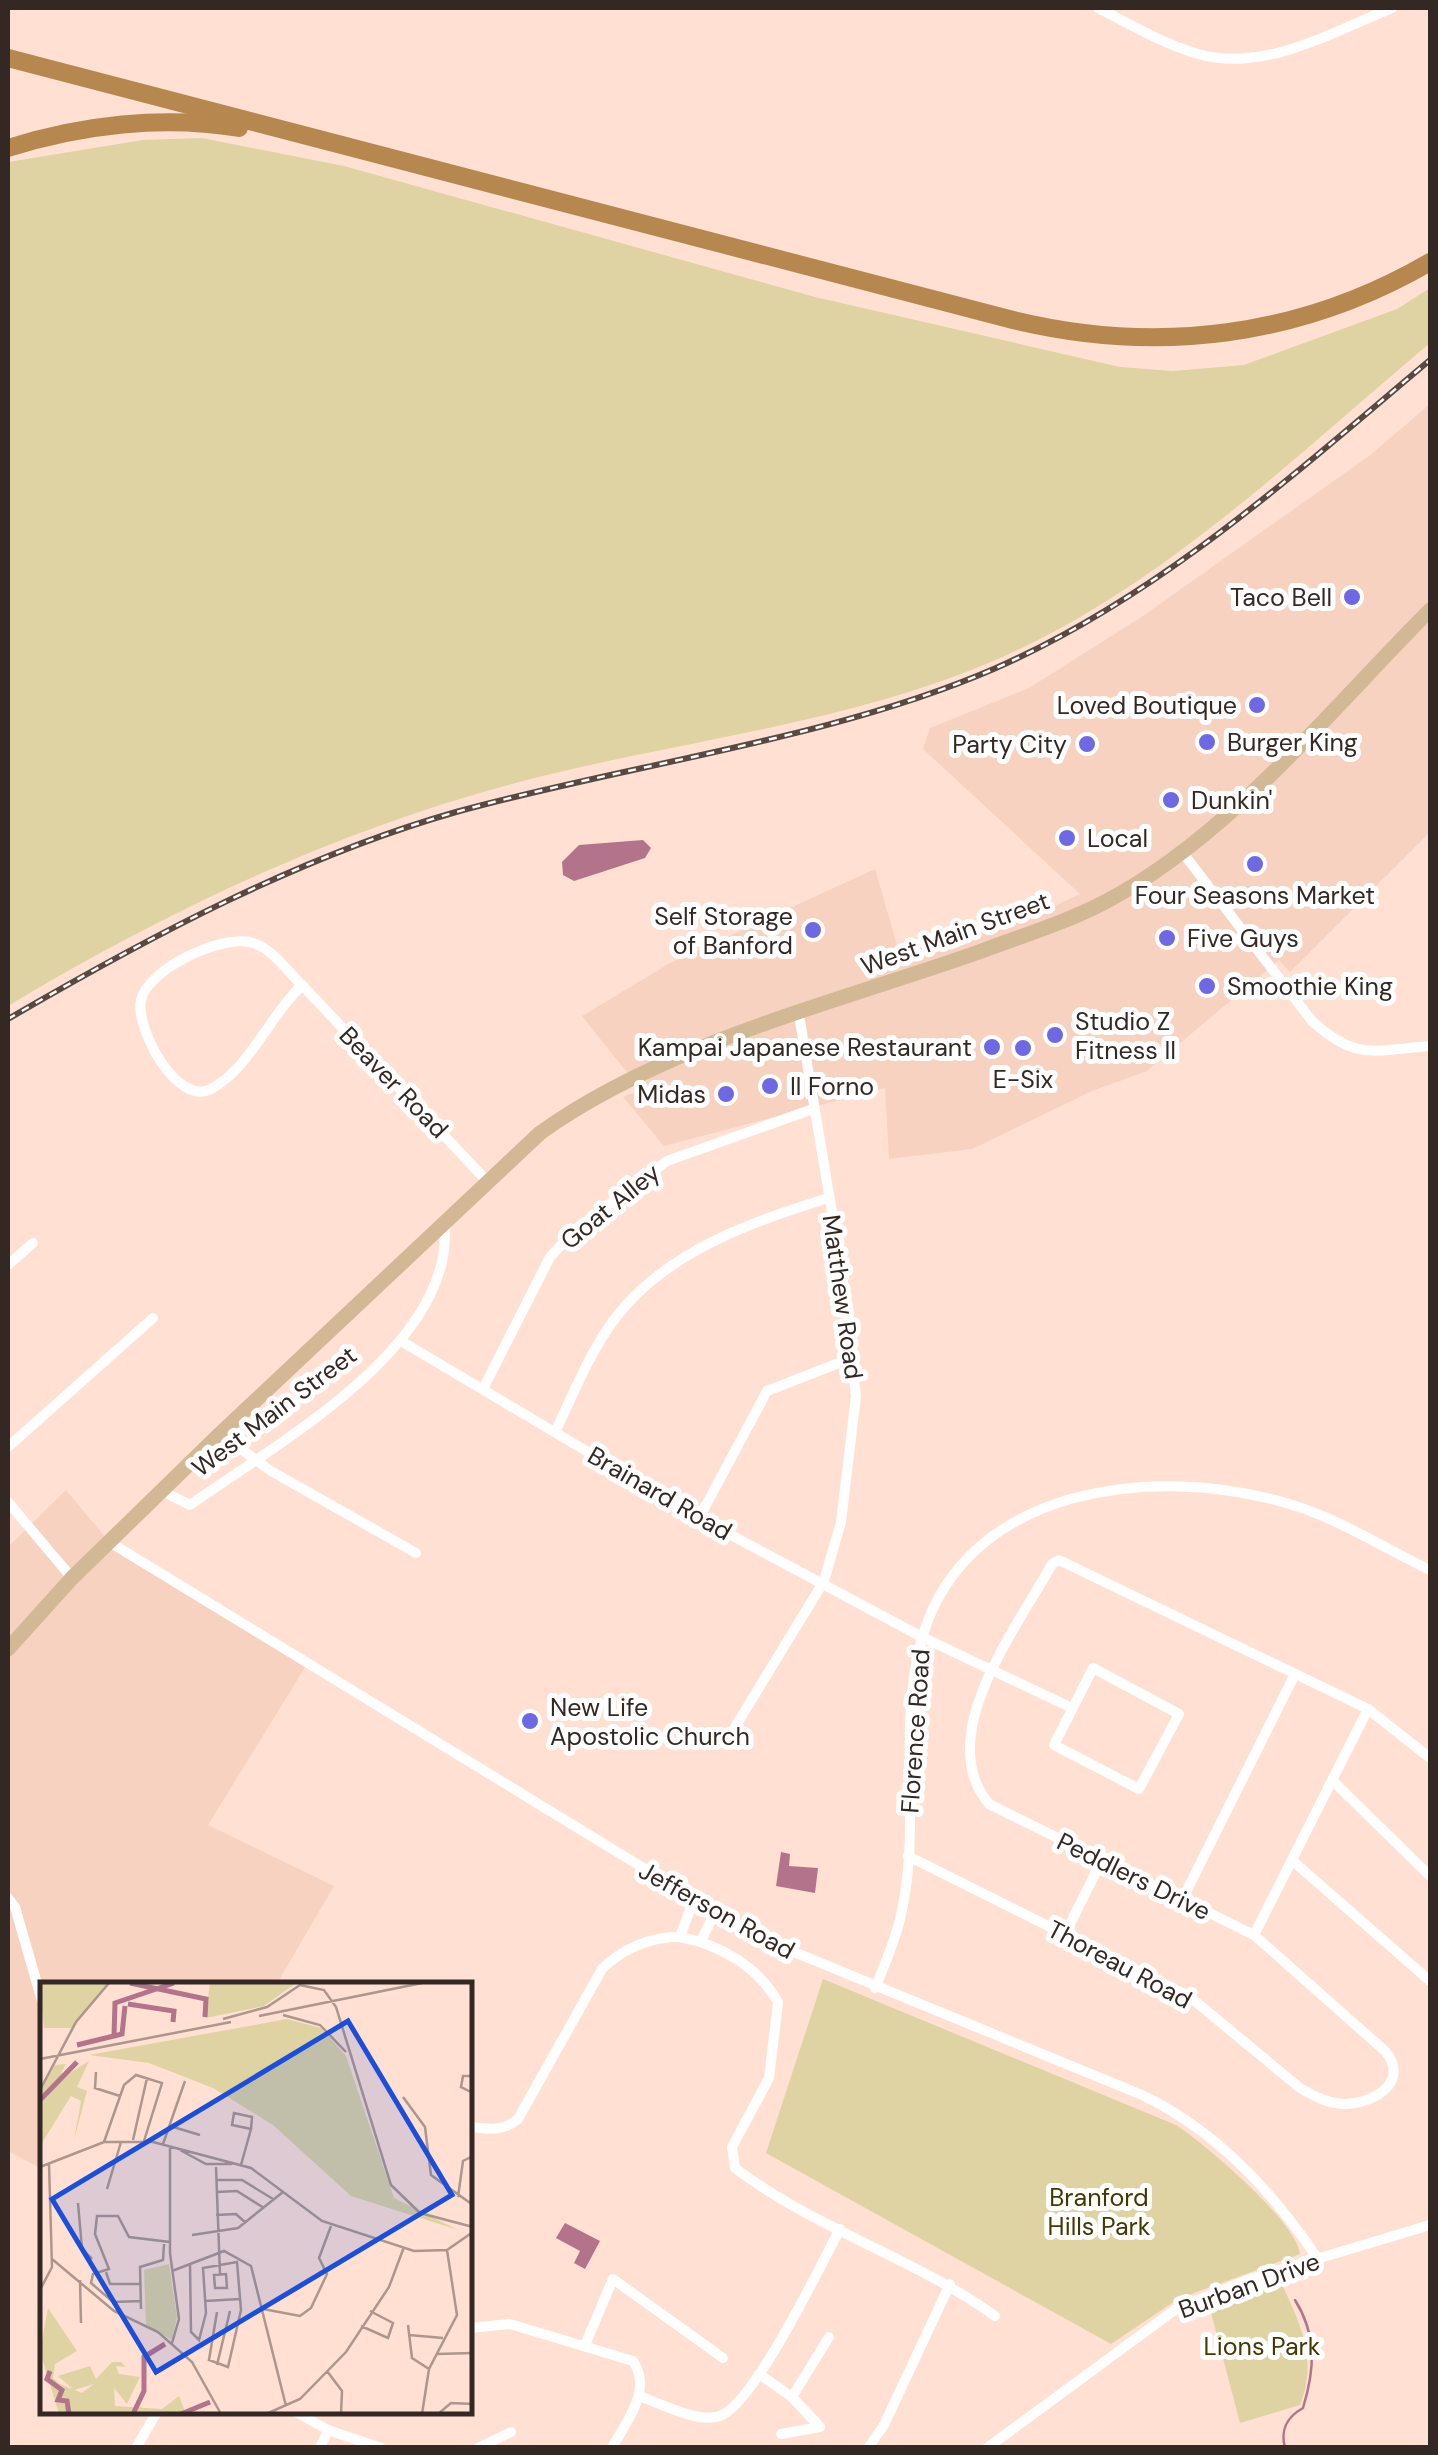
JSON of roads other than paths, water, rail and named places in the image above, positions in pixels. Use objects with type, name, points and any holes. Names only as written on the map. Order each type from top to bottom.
[{"type":"highway","points":[[8,58],[1000,316],[1091,335],[1173,338],[1269,326],[1348,302],[1430,262]]},
{"type":"highway","points":[[8,148],[118,125],[193,123],[240,128],[998,324],[1110,345],[1193,346],[1271,335],[1352,310],[1430,272]]},
{"type":"main road","name":"West Main Street","points":[[8,1649],[72,1578],[220,1434],[540,1132],[598,1094],[660,1063],[1076,916],[1123,892],[1183,852],[1229,812],[1430,610]]},
{"type":"street","points":[[1098,8],[1168,44],[1231,60],[1278,53],[1392,8]]},
{"type":"street","points":[[1183,852],[1312,1021],[1336,1043],[1377,1053],[1430,1046]]},
{"type":"street","name":"Beaver Road","points":[[302,985],[244,1058],[210,1090],[196,1092],[183,1087],[143,1032],[140,1005],[144,990],[178,963],[229,939],[256,943],[302,985],[486,1180]]},
{"type":"street","name":"Matthew Road","points":[[732,1732],[824,1582],[846,1486],[856,1396],[854,1357],[799,1015]]},
{"type":"street","name":"Goat Alley","points":[[482,1389],[550,1258],[575,1230],[667,1161],[813,1109]]},
{"type":"street","points":[[555,1432],[606,1332],[627,1303],[722,1235],[828,1198]]},
{"type":"street","name":"West Main Street","points":[[162,1491],[190,1505],[348,1392],[401,1341],[430,1292],[447,1244],[444,1221]]},
{"type":"street","points":[[8,1265],[33,1243]]},
{"type":"street","points":[[8,1447],[153,1318]]},
{"type":"street","name":"Brainard Road","points":[[401,1341],[699,1518],[922,1637]]},
{"type":"street","points":[[699,1518],[767,1391],[854,1357]]},
{"type":"street","points":[[220,1434],[253,1460],[416,1553]]},
{"type":"street","name":"Florence Road","points":[[875,1988],[902,1910],[908,1856],[910,1740],[922,1637],[959,1571],[1005,1529],[1067,1500],[1136,1485],[1223,1487],[1292,1504],[1430,1570]]},
{"type":"street","points":[[8,1502],[72,1578]]},
{"type":"street","name":"Jefferson Road","points":[[111,1544],[714,1912],[789,1952],[1142,2095],[1192,2121],[1235,2158],[1318,2259]]},
{"type":"street","name":"Peddlers Drive","points":[[1385,2051],[1254,1935],[989,1804],[976,1788],[968,1737],[994,1669],[1052,1564],[1059,1560],[1368,1709],[1430,1758]]},
{"type":"street","points":[[922,1637],[1072,1708]]},
{"type":"street","points":[[1094,1668],[1179,1714],[1139,1789],[1054,1745],[1072,1708],[1094,1668]]},
{"type":"street","points":[[1181,1902],[1294,1676]]},
{"type":"street","points":[[1254,1935],[1368,1709]]},
{"type":"street","points":[[1334,1783],[1430,1876]]},
{"type":"street","name":"Thoreau Road","points":[[908,1856],[1190,1997],[1300,2088],[1320,2100],[1344,2104],[1385,2091],[1396,2076],[1394,2062],[1385,2051]]},
{"type":"street","points":[[1065,1934],[1101,1862]]},
{"type":"street","points":[[1294,1862],[1430,1981]]},
{"type":"street","points":[[8,1898],[40,1994]]},
{"type":"street","points":[[680,1937],[694,1899]]},
{"type":"street","points":[[701,1941],[714,1912]]},
{"type":"street","points":[[472,2127],[495,2130],[509,2127],[518,2119],[572,2018],[602,1969],[615,1956],[666,1936],[701,1941],[762,1976],[778,2002],[769,2078],[732,2147],[735,2168],[798,2211],[950,2284],[995,2316]]},
{"type":"street","name":"Burban Drive","points":[[987,2448],[1176,2309],[1231,2285],[1430,2225]]},
{"type":"street","points":[[639,2396],[708,2418],[719,2417],[759,2374],[840,2229]]},
{"type":"street","points":[[585,2345],[614,2278],[723,2358]]},
{"type":"street","points":[[868,2448],[884,2426],[950,2284]]},
{"type":"street","points":[[472,2328],[510,2324],[633,2362],[641,2378],[639,2396],[612,2448]]},
{"type":"street","points":[[792,2397],[829,2337]]},
{"type":"street","points":[[759,2374],[792,2397],[820,2427],[781,2434]]},
{"type":"street","points":[[136,2448],[155,2415]]},
{"type":"street","points":[[301,2415],[328,2430],[380,2448]]},
{"type":"street","points":[[320,2448],[328,2430]]},
{"type":"street","points":[[478,2448],[511,2432]]},
{"type":"waterway","points":[[1285,2448],[1284,2429],[1303,2408],[1312,2366],[1307,2326],[1295,2300]]},
{"type":"railway","points":[[8,1019],[170,929],[282,876],[397,830],[522,795],[867,714],[996,668],[1056,639],[1170,569],[1276,489],[1430,360]]},
{"type":"place","name":"Taco Bell","points":[[1352,597]]},
{"type":"place","name":"Loved Boutique","points":[[1257,705]]},
{"type":"place","name":"Burger King","points":[[1207,742]]},
{"type":"place","name":"Party City","points":[[1087,744]]},
{"type":"place","name":"Dunkin'","points":[[1171,800]]},
{"type":"place","name":"Local","points":[[1067,838]]},
{"type":"place","name":"Four Seasons Market","points":[[1255,864]]},
{"type":"place","name":"Self Storage of Banford","points":[[813,930]]},
{"type":"place","name":"Five Guys","points":[[1167,938]]},
{"type":"place","name":"Smoothie King","points":[[1207,986]]},
{"type":"place","name":"Studio Z Fitness II","points":[[1055,1035]]},
{"type":"place","name":"Kampai Japanese Restaurant","points":[[992,1047]]},
{"type":"place","name":"E-Six","points":[[1023,1048]]},
{"type":"place","name":"Il Forno","points":[[770,1086]]},
{"type":"place","name":"Midas","points":[[726,1094]]},
{"type":"place","name":"New Life Apostolic Church","points":[[530,1721]]},
{"type":"park label","name":"Branford Hills Park","points":[[1099,2212]]},
{"type":"park label","name":"Lions Park","points":[[1262,2346]]}]
